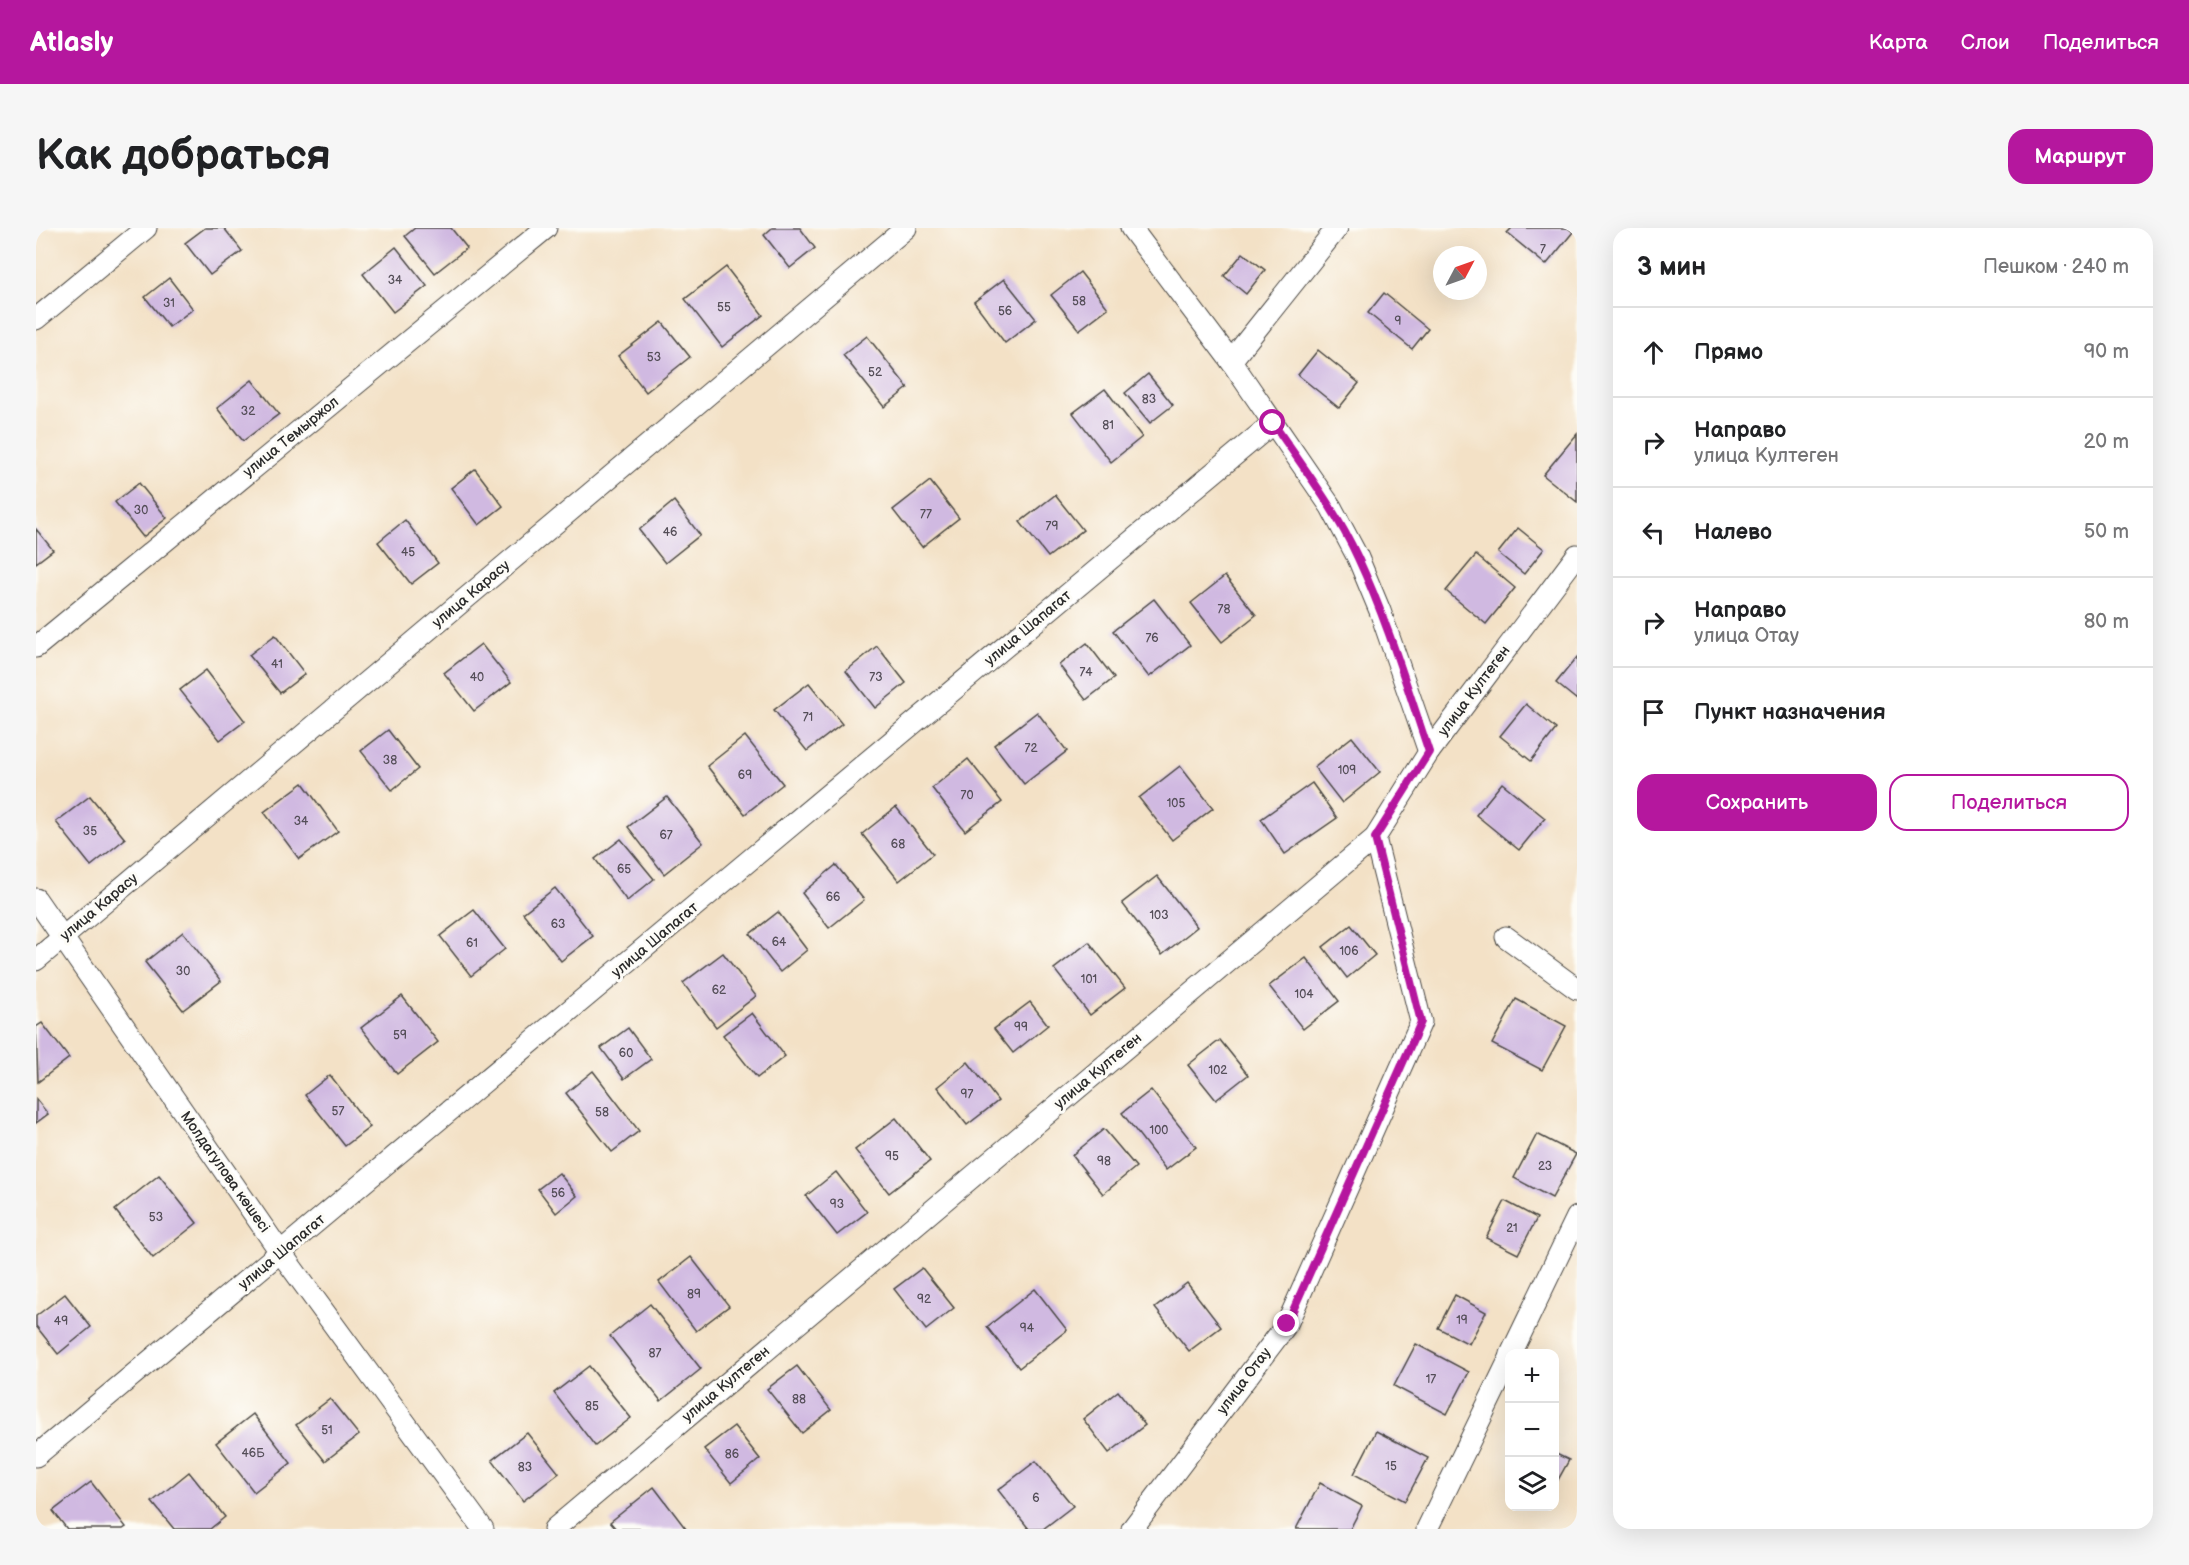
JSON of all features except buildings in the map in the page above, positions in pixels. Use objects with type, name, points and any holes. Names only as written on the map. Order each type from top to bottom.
[{"type":"street","points":[[36,319],[146,228]]},
{"type":"street","name":"улица Темыржол","points":[[36,647],[546,228]]},
{"type":"street","name":"улица Карасу","points":[[36,960],[906,228]]},
{"type":"street","points":[[1131,228],[1231,361],[1331,507],[1358,558],[1380,611],[1429,752]]},
{"type":"street","points":[[1231,361],[1337,228]]},
{"type":"street","name":"улица Шапагат","points":[[36,1456],[1273,423]]},
{"type":"street","name":"улица Култеген","points":[[554,1529],[1375,838],[1429,752],[1577,555]]},
{"type":"street","name":"улица Отау","points":[[1132,1529],[1287,1324],[1421,1022],[1375,838]]},
{"type":"street","name":"Молдагулова көшесі","points":[[36,899],[281,1253],[483,1529]]},
{"type":"street","points":[[1506,937],[1577,989]]},
{"type":"street","points":[[1514,1349],[1577,1217]]},
{"type":"street","points":[[1427,1529],[1505,1366]]},
{"type":"route","points":[[1273,423],[1331,507],[1358,558],[1380,611],[1429,752],[1375,838],[1421,1022],[1287,1324]]}]
